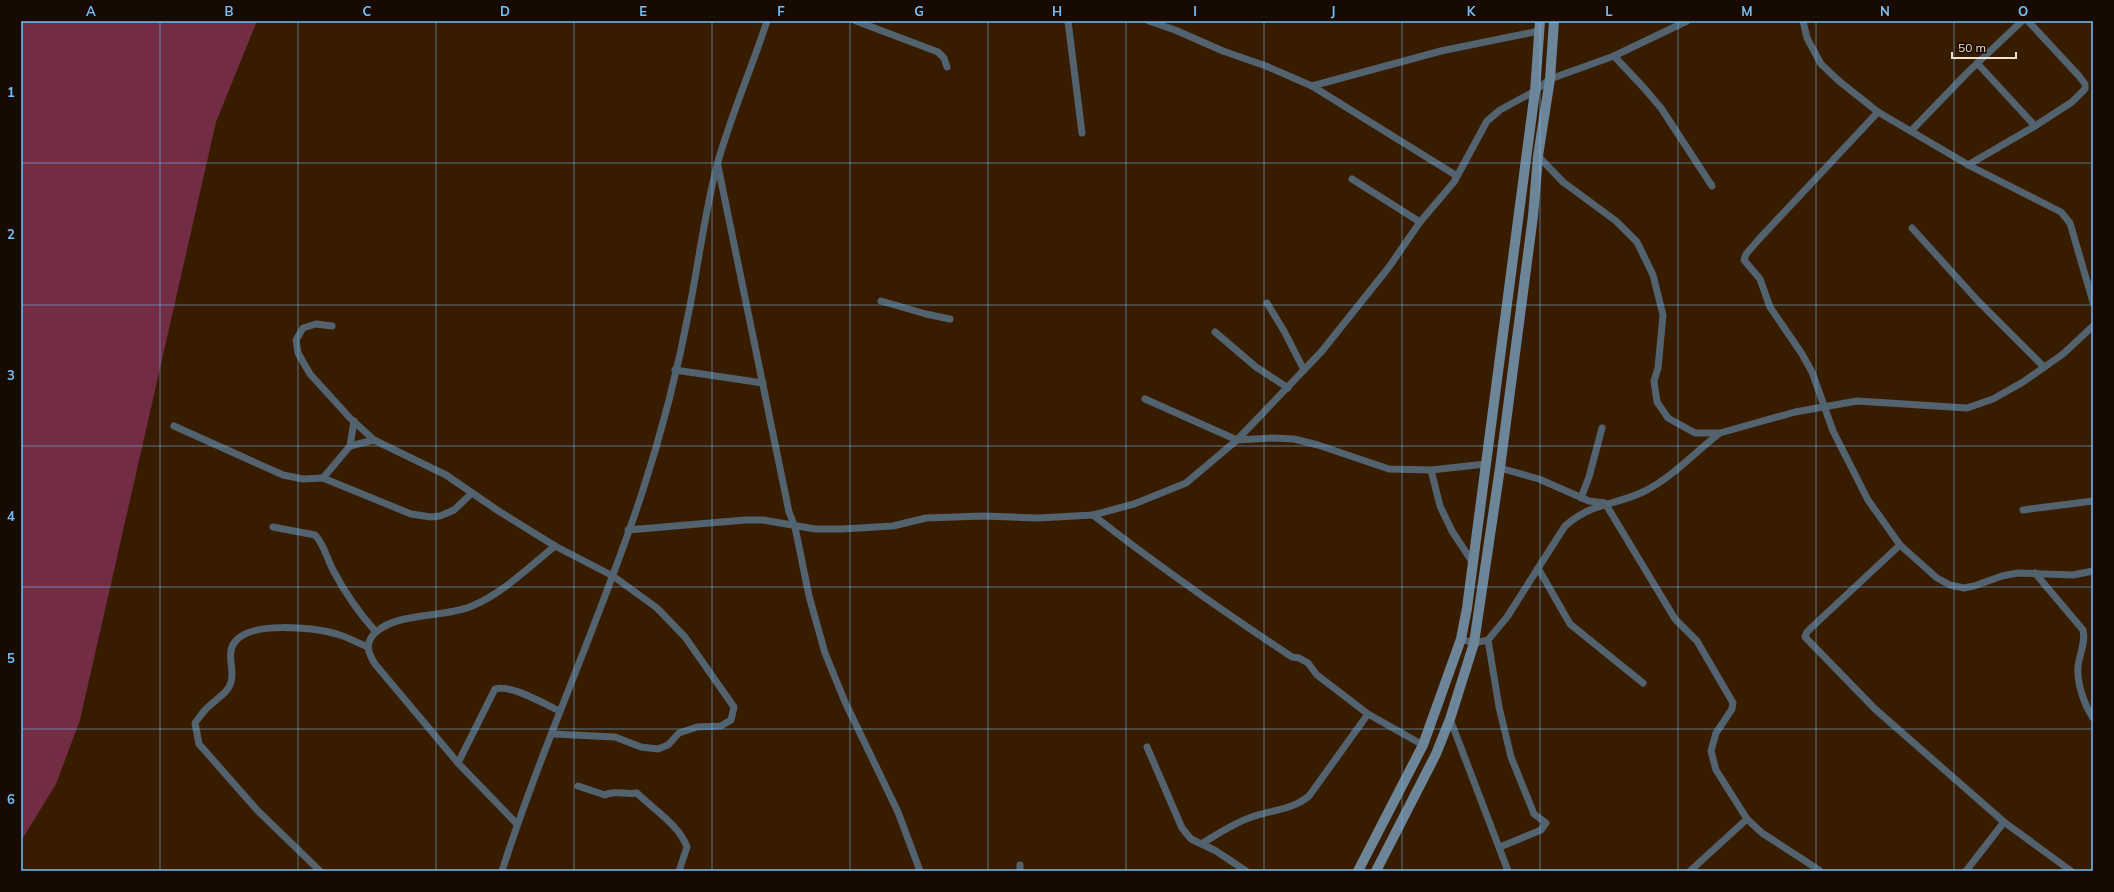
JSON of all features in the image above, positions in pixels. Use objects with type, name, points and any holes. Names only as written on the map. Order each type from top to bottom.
[{"type":"street","points":[[502,871],[533,779],[553,734],[560,711],[613,576],[642,493],[675,370],[718,164],[736,103],[767,21]]},
{"type":"street","points":[[856,21],[938,52],[944,58],[947,67]]},
{"type":"street","points":[[1068,21],[1082,133]]},
{"type":"street","points":[[1149,21],[1175,30],[1223,52],[1266,66],[1312,86],[1457,176]]},
{"type":"street","points":[[1376,871],[1436,754],[1450,719],[1474,643],[1500,468],[1533,216],[1538,156],[1550,79],[1554,21]]},
{"type":"street","points":[[628,530],[745,520],[763,520],[795,527],[842,529],[893,526],[926,518],[983,516],[1038,518],[1094,514],[1134,504],[1178,488],[1237,440],[1322,351],[1389,267],[1420,222],[1454,182],[1487,121],[1500,110],[1535,91],[1550,79],[1614,56],[1688,21]]},
{"type":"street","points":[[1803,21],[1807,38],[1821,64],[1839,81],[1878,112],[1968,165],[2061,212],[2070,223],[2093,302]]},
{"type":"street","points":[[1911,131],[1977,63],[2022,21]]},
{"type":"street","points":[[1968,165],[2035,126],[2081,94],[2085,89],[2086,84],[2028,21]]},
{"type":"street","points":[[1312,86],[1540,26],[1535,91],[1473,563],[1461,639],[1423,745],[1358,871]]},
{"type":"street","points":[[1614,56],[1661,108],[1712,186]]},
{"type":"street","points":[[1977,63],[2035,126]]},
{"type":"street","points":[[1878,112],[1765,233],[1746,254],[1744,260],[1760,279],[1770,307],[1802,354],[1812,372],[1833,431],[1868,500],[1900,545],[1937,578],[1950,585],[1964,588],[2002,576],[2035,573],[2073,575],[2093,571]]},
{"type":"street","points":[[1538,156],[1579,195],[1616,220],[1637,242],[1655,281],[1664,315],[1658,368],[1654,381],[1657,402],[1668,418],[1695,433],[1720,433],[1795,412],[1857,401],[1967,408],[1993,399],[2044,367],[2077,343],[2093,326]]},
{"type":"street","points":[[718,164],[789,512],[795,527],[809,596],[825,653],[845,702],[898,812],[920,871]]},
{"type":"street","points":[[1352,179],[1420,222]]},
{"type":"street","points":[[1912,228],[1978,301],[2044,367]]},
{"type":"street","points":[[881,301],[926,314],[950,318]]},
{"type":"street","points":[[1267,303],[1284,331],[1304,370]]},
{"type":"street","points":[[332,326],[316,324],[303,328],[296,340],[298,353],[310,374],[374,440],[446,476],[555,546],[613,576],[657,608],[685,637],[734,707],[731,720],[721,726],[697,727],[679,733],[668,745],[658,748],[641,747],[615,737],[553,734]]},
{"type":"street","points":[[1216,332],[1256,367],[1288,388]]},
{"type":"street","points":[[675,370],[763,383]]},
{"type":"street","points":[[1144,399],[1237,440],[1273,438],[1294,439],[1318,445],[1389,469],[1431,470],[1486,464]]},
{"type":"street","points":[[323,478],[350,446],[354,421]]},
{"type":"street","points":[[174,426],[283,475],[303,479],[323,478],[412,514],[431,517],[440,516],[454,510],[472,493]]},
{"type":"street","points":[[1581,498],[1590,477],[1602,428]]},
{"type":"street","points":[[1461,639],[1474,643],[1488,640],[1507,617],[1565,526],[1589,509],[1605,503],[1626,499],[1662,482],[1720,433]]},
{"type":"street","points":[[350,446],[374,440]]},
{"type":"street","points":[[1500,468],[1539,479],[1581,498],[1605,503],[1657,592],[1675,619],[1697,641],[1733,703],[1732,709],[1716,733],[1711,751],[1716,770],[1747,819],[1762,833],[1819,870]]},
{"type":"street","points":[[1431,470],[1440,506],[1452,531],[1473,563]]},
{"type":"street","points":[[2024,510],[2093,501]]},
{"type":"street","points":[[1094,514],[1143,553],[1239,622],[1292,657],[1299,658],[1308,663],[1317,675],[1368,714],[1423,745]]},
{"type":"street","points":[[273,527],[315,535],[320,539],[328,559],[351,601],[376,632]]},
{"type":"street","points":[[1900,545],[1812,627],[1807,632],[1805,637],[1875,709],[2004,822],[2071,871]]},
{"type":"street","points":[[517,824],[458,764],[375,664],[368,654],[368,647],[369,640],[376,632],[406,619],[470,607],[492,596],[555,546]]},
{"type":"street","points":[[1538,568],[1570,624],[1643,683]]},
{"type":"street","points":[[2035,573],[2083,630],[2085,639],[2078,668],[2086,708],[2093,718]]},
{"type":"street","points":[[320,871],[258,810],[199,744],[195,723],[207,708],[226,691],[231,684],[233,674],[231,651],[233,644],[242,636],[273,627],[314,629],[338,634],[368,647]]},
{"type":"street","points":[[1488,640],[1499,707],[1511,757],[1534,814],[1546,824],[1541,830],[1500,847]]},
{"type":"street","points":[[458,764],[495,689],[501,687],[510,689],[560,711]]},
{"type":"street","points":[[1203,843],[1249,817],[1289,808],[1302,802],[1309,796],[1368,714]]},
{"type":"street","points":[[1450,719],[1508,871]]},
{"type":"street","points":[[1147,747],[1182,828],[1191,839],[1203,843],[1246,871]]},
{"type":"street","points":[[578,786],[605,795],[610,792],[625,795],[636,793],[673,827],[684,840],[687,847],[679,871]]},
{"type":"street","points":[[1690,871],[1747,819]]},
{"type":"street","points":[[1966,871],[2004,822]]},
{"type":"shaded area","points":[[21,21],[257,21],[216,122],[80,720],[56,784],[21,841]]}]
